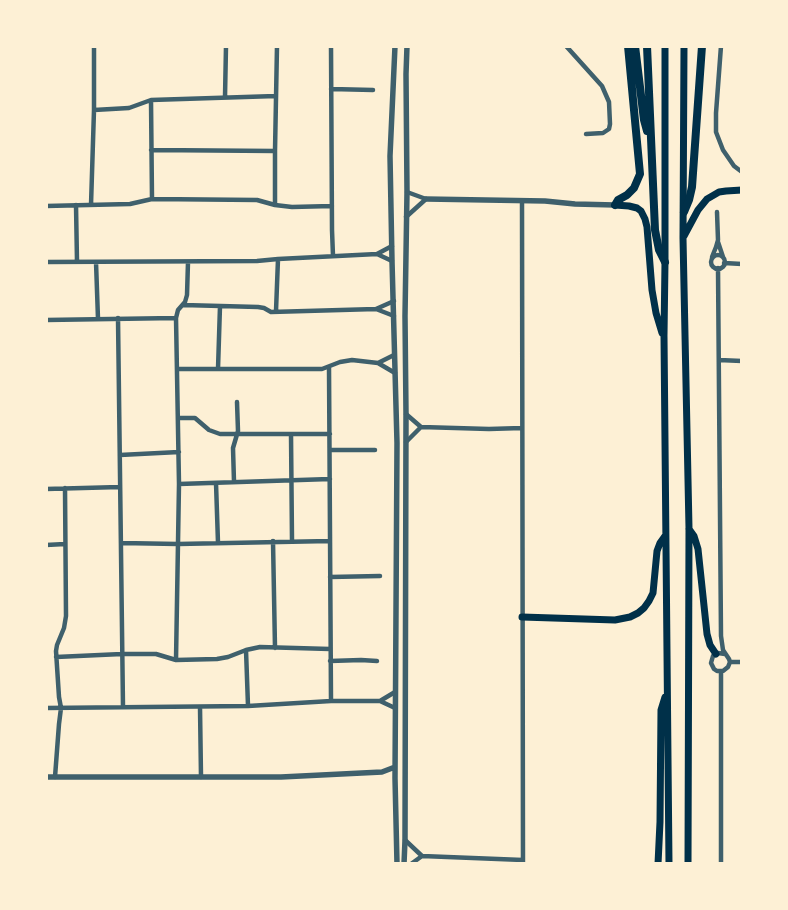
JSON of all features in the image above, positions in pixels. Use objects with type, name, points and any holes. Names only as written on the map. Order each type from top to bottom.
[{"type":"highway","points":[[628,46],[640,174],[634,188],[618,200],[615,205],[637,208],[645,219],[652,290],[664,336]]},
{"type":"highway","points":[[635,46],[644,120],[651,138]]},
{"type":"highway","points":[[647,46],[656,236],[659,250],[665,262]]},
{"type":"highway","points":[[665,46],[664,336],[669,864]]},
{"type":"highway","points":[[684,46],[683,238],[688,528],[688,864]]},
{"type":"highway","points":[[684,212],[692,187],[702,46]]},
{"type":"highway","points":[[683,238],[698,210],[707,199],[719,192],[742,190]]},
{"type":"highway","points":[[688,528],[694,536],[698,549],[708,634],[710,645],[716,654]]},
{"type":"highway","points":[[522,617],[615,620],[638,613],[644,608],[653,593],[657,552],[660,543],[666,535]]},
{"type":"highway","points":[[658,864],[661,710],[666,694]]},
{"type":"street","points":[[91,205],[94,46]]},
{"type":"street","points":[[224,97],[226,46]]},
{"type":"street","points":[[275,205],[277,46]]},
{"type":"street","points":[[331,46],[333,256]]},
{"type":"street","points":[[395,46],[390,156],[397,443],[395,692],[397,864]]},
{"type":"street","points":[[566,46],[602,86],[609,102],[610,124],[608,131],[586,134]]},
{"type":"street","points":[[721,46],[715,123],[716,132],[728,159],[742,172]]},
{"type":"street","points":[[403,864],[406,840],[406,47]]},
{"type":"street","points":[[331,89],[373,90]]},
{"type":"street","points":[[94,110],[129,108],[151,100],[276,96]]},
{"type":"street","points":[[151,100],[152,199]]},
{"type":"street","points":[[151,150],[275,151]]},
{"type":"street","points":[[406,192],[426,199],[545,201],[615,205]]},
{"type":"street","points":[[46,206],[130,204],[152,199],[257,200],[292,207],[332,206]]},
{"type":"street","points":[[406,218],[426,199]]},
{"type":"street","points":[[411,864],[422,856],[523,862],[522,201]]},
{"type":"street","points":[[76,205],[77,262]]},
{"type":"street","points":[[717,212],[718,240],[724,263],[722,267],[718,268],[712,266],[711,261],[718,240]]},
{"type":"street","points":[[46,262],[257,261],[377,254],[392,246]]},
{"type":"street","points":[[377,254],[392,261]]},
{"type":"street","points":[[712,257],[716,255],[723,257]]},
{"type":"street","points":[[276,311],[278,259]]},
{"type":"street","points":[[96,262],[98,319]]},
{"type":"street","points":[[176,660],[179,452],[176,318],[178,310],[183,305],[187,295],[188,262]]},
{"type":"street","points":[[724,263],[742,264]]},
{"type":"street","points":[[718,268],[721,636],[722,645],[730,662]]},
{"type":"street","points":[[376,309],[394,301]]},
{"type":"street","points":[[183,305],[258,307],[271,312],[376,309],[394,316]]},
{"type":"street","points":[[218,369],[220,306]]},
{"type":"street","points":[[118,318],[123,707]]},
{"type":"street","points":[[46,320],[176,318]]},
{"type":"street","points":[[378,363],[394,355]]},
{"type":"street","points":[[177,369],[318,369],[329,367],[345,360],[378,363],[394,372]]},
{"type":"street","points":[[719,360],[742,361]]},
{"type":"street","points":[[329,367],[331,701]]},
{"type":"street","points":[[234,482],[233,448],[237,434],[237,402]]},
{"type":"street","points":[[406,414],[421,427],[522,428]]},
{"type":"street","points":[[178,418],[195,418],[213,432],[220,434],[330,434]]},
{"type":"street","points":[[406,443],[421,427]]},
{"type":"street","points":[[291,434],[292,541]]},
{"type":"street","points":[[330,450],[375,450]]},
{"type":"street","points":[[120,455],[179,452]]},
{"type":"street","points":[[179,484],[330,480]]},
{"type":"street","points":[[216,483],[218,543]]},
{"type":"street","points":[[46,489],[120,487]]},
{"type":"street","points":[[55,777],[61,708],[56,657],[57,645],[65,622],[65,488]]},
{"type":"street","points":[[121,543],[178,544],[330,540]]},
{"type":"street","points":[[273,541],[275,648]]},
{"type":"street","points":[[46,545],[65,544]]},
{"type":"street","points":[[330,577],[380,576]]},
{"type":"street","points":[[56,657],[156,654],[176,660],[217,659],[260,647],[330,649]]},
{"type":"street","points":[[246,650],[248,706]]},
{"type":"street","points":[[726,654],[716,654],[711,663],[714,669],[721,671],[726,669],[730,662]]},
{"type":"street","points":[[330,661],[377,661]]},
{"type":"street","points":[[730,662],[742,662]]},
{"type":"street","points":[[721,671],[721,864]]},
{"type":"street","points":[[380,701],[395,692]]},
{"type":"street","points":[[46,708],[248,706],[331,701],[380,701],[395,708]]},
{"type":"street","points":[[200,707],[201,777]]},
{"type":"street","points":[[46,777],[281,777],[382,772],[395,767]]},
{"type":"street","points":[[382,772],[395,778]]},
{"type":"street","points":[[397,840],[403,864]]},
{"type":"street","points":[[406,840],[422,856]]}]
